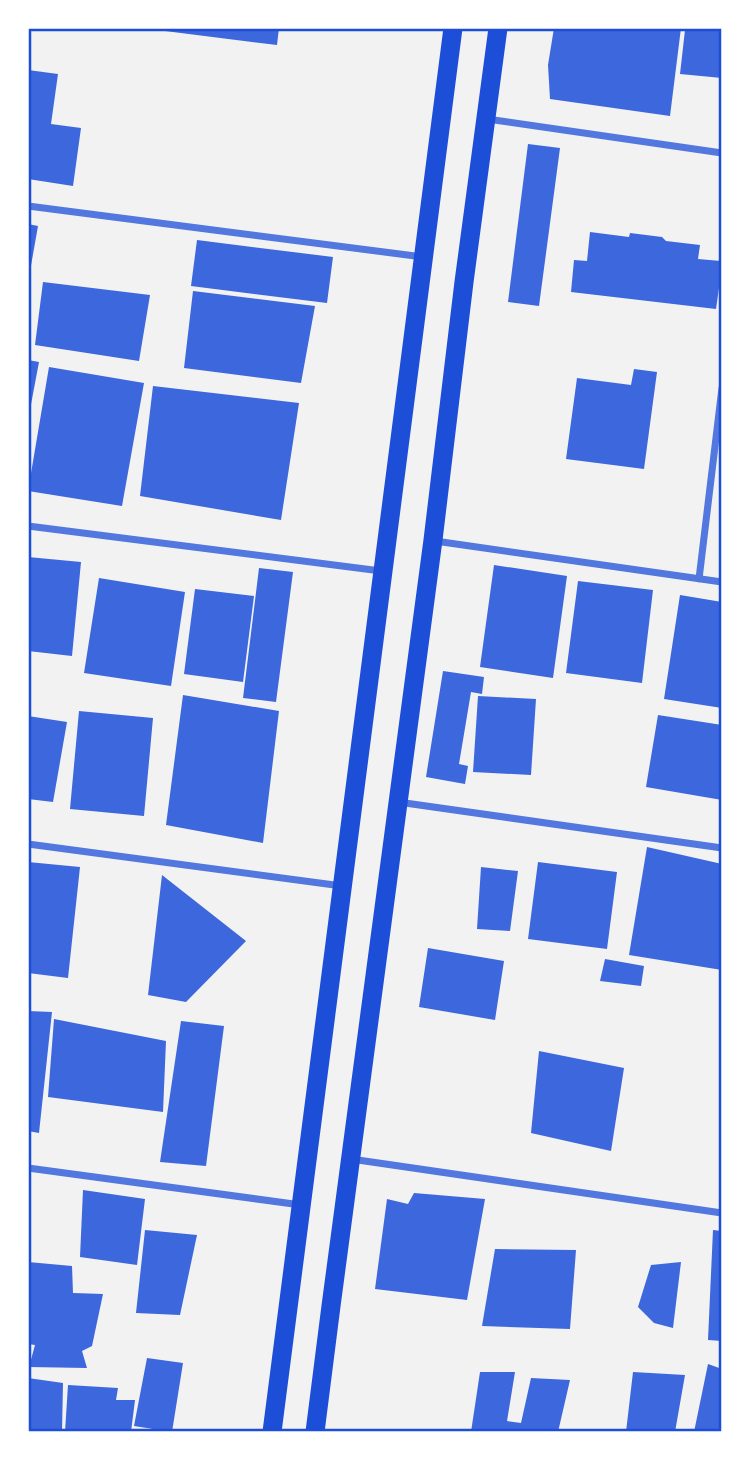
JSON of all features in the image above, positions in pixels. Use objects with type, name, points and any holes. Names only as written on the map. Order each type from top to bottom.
[{"type":"highway","points":[[272,1432],[453,28]]},
{"type":"highway","points":[[315,1432],[498,28]]},
{"type":"street","points":[[486,119],[722,153]]},
{"type":"street","points":[[28,206],[424,257]]},
{"type":"street","points":[[699,579],[722,388]]},
{"type":"street","points":[[28,526],[383,571]]},
{"type":"street","points":[[433,540],[722,582]]},
{"type":"street","points":[[398,802],[722,848]]},
{"type":"street","points":[[28,844],[343,886]]},
{"type":"street","points":[[350,1159],[722,1213]]},
{"type":"street","points":[[28,1168],[301,1205]]},
{"type":"building","points":[[165,28],[279,28],[277,45],[165,31]]},
{"type":"building","points":[[554,28],[681,28],[670,116],[550,99],[548,65]]},
{"type":"building","points":[[722,28],[722,78],[680,74],[685,30]]},
{"type":"building","points":[[28,70],[58,74],[51,124],[81,128],[73,186],[28,179]]},
{"type":"building","points":[[528,144],[560,148],[539,306],[508,302]]},
{"type":"building","points":[[28,224],[38,226],[29,277],[28,277]]},
{"type":"building","points":[[590,232],[629,237],[630,233],[700,245],[698,259],[721,261],[722,289],[719,288],[716,309],[571,292],[574,260],[587,261]]},
{"type":"building","points":[[197,240],[333,257],[327,303],[191,286]]},
{"type":"building","points":[[43,282],[150,295],[139,361],[35,345]]},
{"type":"building","points":[[193,291],[315,306],[301,383],[184,368]]},
{"type":"building","points":[[28,360],[39,362],[29,415],[28,415]]},
{"type":"building","points":[[49,367],[144,383],[122,506],[28,491]]},
{"type":"building","points":[[634,369],[657,372],[644,469],[566,459],[577,378],[631,385]]},
{"type":"building","points":[[153,386],[299,403],[281,520],[140,496]]},
{"type":"building","points":[[28,557],[81,562],[72,656],[28,651]]},
{"type":"building","points":[[494,565],[567,576],[553,678],[480,667]]},
{"type":"building","points":[[259,568],[293,572],[276,702],[243,698]]},
{"type":"building","points":[[99,578],[185,592],[171,686],[84,673]]},
{"type":"building","points":[[578,581],[653,590],[642,683],[566,673]]},
{"type":"building","points":[[195,589],[254,596],[243,682],[184,674]]},
{"type":"building","points":[[680,595],[722,602],[722,708],[664,699]]},
{"type":"building","points":[[443,671],[484,677],[482,694],[471,692],[459,764],[468,766],[465,784],[426,777]]},
{"type":"building","points":[[183,695],[279,711],[263,843],[166,825]]},
{"type":"building","points":[[478,696],[536,699],[531,775],[473,772]]},
{"type":"building","points":[[79,711],[153,718],[144,816],[70,809]]},
{"type":"building","points":[[658,715],[722,725],[722,800],[646,787]]},
{"type":"building","points":[[28,716],[67,722],[53,802],[28,799]]},
{"type":"building","points":[[647,847],[722,864],[722,970],[629,955]]},
{"type":"building","points":[[28,862],[80,867],[68,978],[28,973]]},
{"type":"building","points":[[538,862],[617,872],[607,949],[528,939]]},
{"type":"building","points":[[481,867],[518,871],[510,931],[477,929]]},
{"type":"building","points":[[162,875],[246,941],[186,1002],[148,995]]},
{"type":"building","points":[[428,948],[504,961],[495,1020],[419,1007]]},
{"type":"building","points":[[605,959],[644,966],[641,986],[600,981]]},
{"type":"building","points":[[28,1011],[52,1012],[39,1133],[28,1131]]},
{"type":"building","points":[[54,1019],[166,1041],[163,1112],[48,1097]]},
{"type":"building","points":[[181,1021],[224,1026],[206,1166],[160,1162]]},
{"type":"building","points":[[539,1051],[624,1068],[611,1151],[531,1133]]},
{"type":"building","points":[[83,1190],[145,1199],[137,1265],[80,1257]]},
{"type":"building","points":[[414,1193],[485,1199],[467,1300],[375,1289],[387,1199],[408,1204]]},
{"type":"building","points":[[145,1230],[197,1235],[180,1315],[136,1313]]},
{"type":"building","points":[[713,1230],[722,1231],[722,1341],[708,1340]]},
{"type":"building","points":[[495,1249],[576,1250],[570,1329],[482,1326]]},
{"type":"building","points":[[28,1262],[72,1266],[73,1293],[103,1294],[92,1346],[82,1351],[87,1368],[29,1367],[35,1345],[28,1344]]},
{"type":"building","points":[[681,1262],[673,1328],[654,1323],[638,1307],[651,1265]]},
{"type":"building","points":[[147,1358],[183,1363],[172,1432],[134,1426]]},
{"type":"building","points":[[708,1364],[722,1369],[722,1432],[694,1432]]},
{"type":"building","points":[[480,1372],[515,1372],[507,1421],[521,1423],[531,1378],[570,1380],[558,1432],[471,1432]]},
{"type":"building","points":[[633,1372],[685,1375],[675,1432],[626,1432]]},
{"type":"building","points":[[28,1378],[63,1383],[62,1432],[28,1432]]},
{"type":"building","points":[[68,1385],[118,1388],[116,1400],[135,1400],[131,1432],[65,1432]]}]
